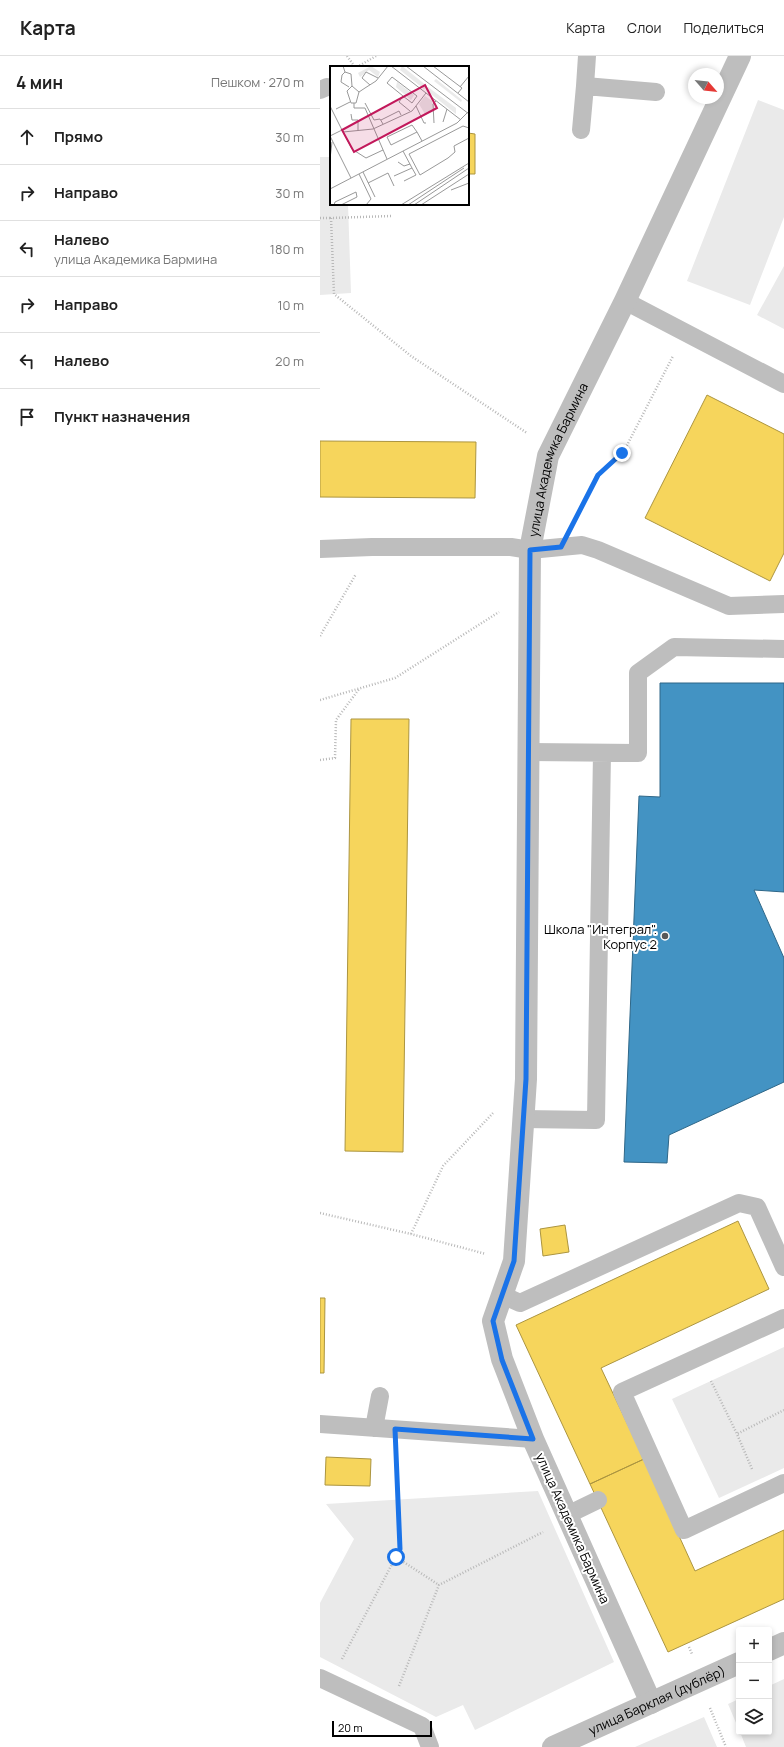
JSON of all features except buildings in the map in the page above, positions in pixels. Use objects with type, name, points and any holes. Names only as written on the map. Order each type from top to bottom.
[{"type":"street","name":"улица Академика Бармина","points":[[651,1703],[533,1439],[502,1360],[493,1321],[514,1261],[526,1079],[530,550],[548,456],[625,301],[740,56]]},
{"type":"street","points":[[772,1649],[784,1643]]},
{"type":"street","name":"улица Барклая (дублёр)","points":[[553,1747],[736,1664]]},
{"type":"lane","points":[[581,130],[587,56]]},
{"type":"lane","points":[[585,86],[656,92]]},
{"type":"lane","points":[[625,301],[784,384]]},
{"type":"lane","points":[[320,549],[372,546],[511,547],[530,550],[582,545],[598,550],[729,606],[784,604]]},
{"type":"lane","points":[[529,752],[638,753],[638,673],[674,646],[784,649]]},
{"type":"lane","points":[[523,1119],[596,1120],[602,753]]},
{"type":"lane","points":[[502,1295],[520,1303],[739,1203],[757,1207],[784,1267]]},
{"type":"lane","points":[[784,1318],[622,1392],[656,1476],[684,1530],[784,1484]]},
{"type":"lane","points":[[374,1428],[380,1396]]},
{"type":"lane","points":[[320,1424],[533,1439]]},
{"type":"lane","points":[[568,1517],[598,1500]]},
{"type":"lane","points":[[325,1680],[422,1726],[430,1747]]},
{"type":"path","points":[[346,56],[355,66]]},
{"type":"path","points":[[358,66],[376,56]]},
{"type":"path","points":[[320,218],[391,216]]},
{"type":"path","points":[[330,218],[334,294],[411,356],[528,433]]},
{"type":"path","points":[[561,547],[598,475],[622,453],[686,333]]},
{"type":"path","points":[[320,636],[372,546]]},
{"type":"path","points":[[320,700],[396,678],[499,612]]},
{"type":"path","points":[[320,760],[335,758],[336,720],[359,688]]},
{"type":"path","points":[[411,1234],[443,1166],[495,1111]]},
{"type":"path","points":[[320,1213],[411,1234],[514,1261]]},
{"type":"path","points":[[699,1356],[737,1434],[763,1493]]},
{"type":"path","points":[[737,1434],[784,1410]]},
{"type":"path","points":[[325,1680],[400,1549],[395,1429]]},
{"type":"path","points":[[389,1710],[439,1585],[568,1517]]},
{"type":"path","points":[[396,1557],[439,1585]]},
{"type":"path","points":[[712,1715],[726,1747]]},
{"type":"shaded area","points":[[758,100],[784,110],[784,217],[750,305],[687,281]]},
{"type":"shaded area","points":[[320,157],[330,157],[330,205],[348,205],[351,293],[320,295]]},
{"type":"shaded area","points":[[784,266],[784,329],[757,315]]},
{"type":"shaded area","points":[[784,1347],[784,1468],[719,1498],[672,1399]]},
{"type":"shaded area","points":[[538,1491],[614,1662],[475,1730],[463,1705],[436,1717],[320,1657],[320,1603],[354,1539],[326,1504]]},
{"type":"shaded area","points":[[784,1679],[784,1747],[746,1747],[741,1735],[772,1735],[772,1685]]},
{"type":"shaded area","points":[[736,1700],[736,1723],[728,1704]]},
{"type":"shaded area","points":[[704,1717],[717,1747],[635,1747]]},
{"type":"place","name":"Школа \"Интеграл\". Корпус 2","points":[[665,936]]},
{"type":"route","points":[[396,1557],[400,1549],[395,1429],[533,1439],[502,1360],[493,1321],[514,1261],[526,1079],[530,550],[561,547],[598,475],[622,453]]}]
